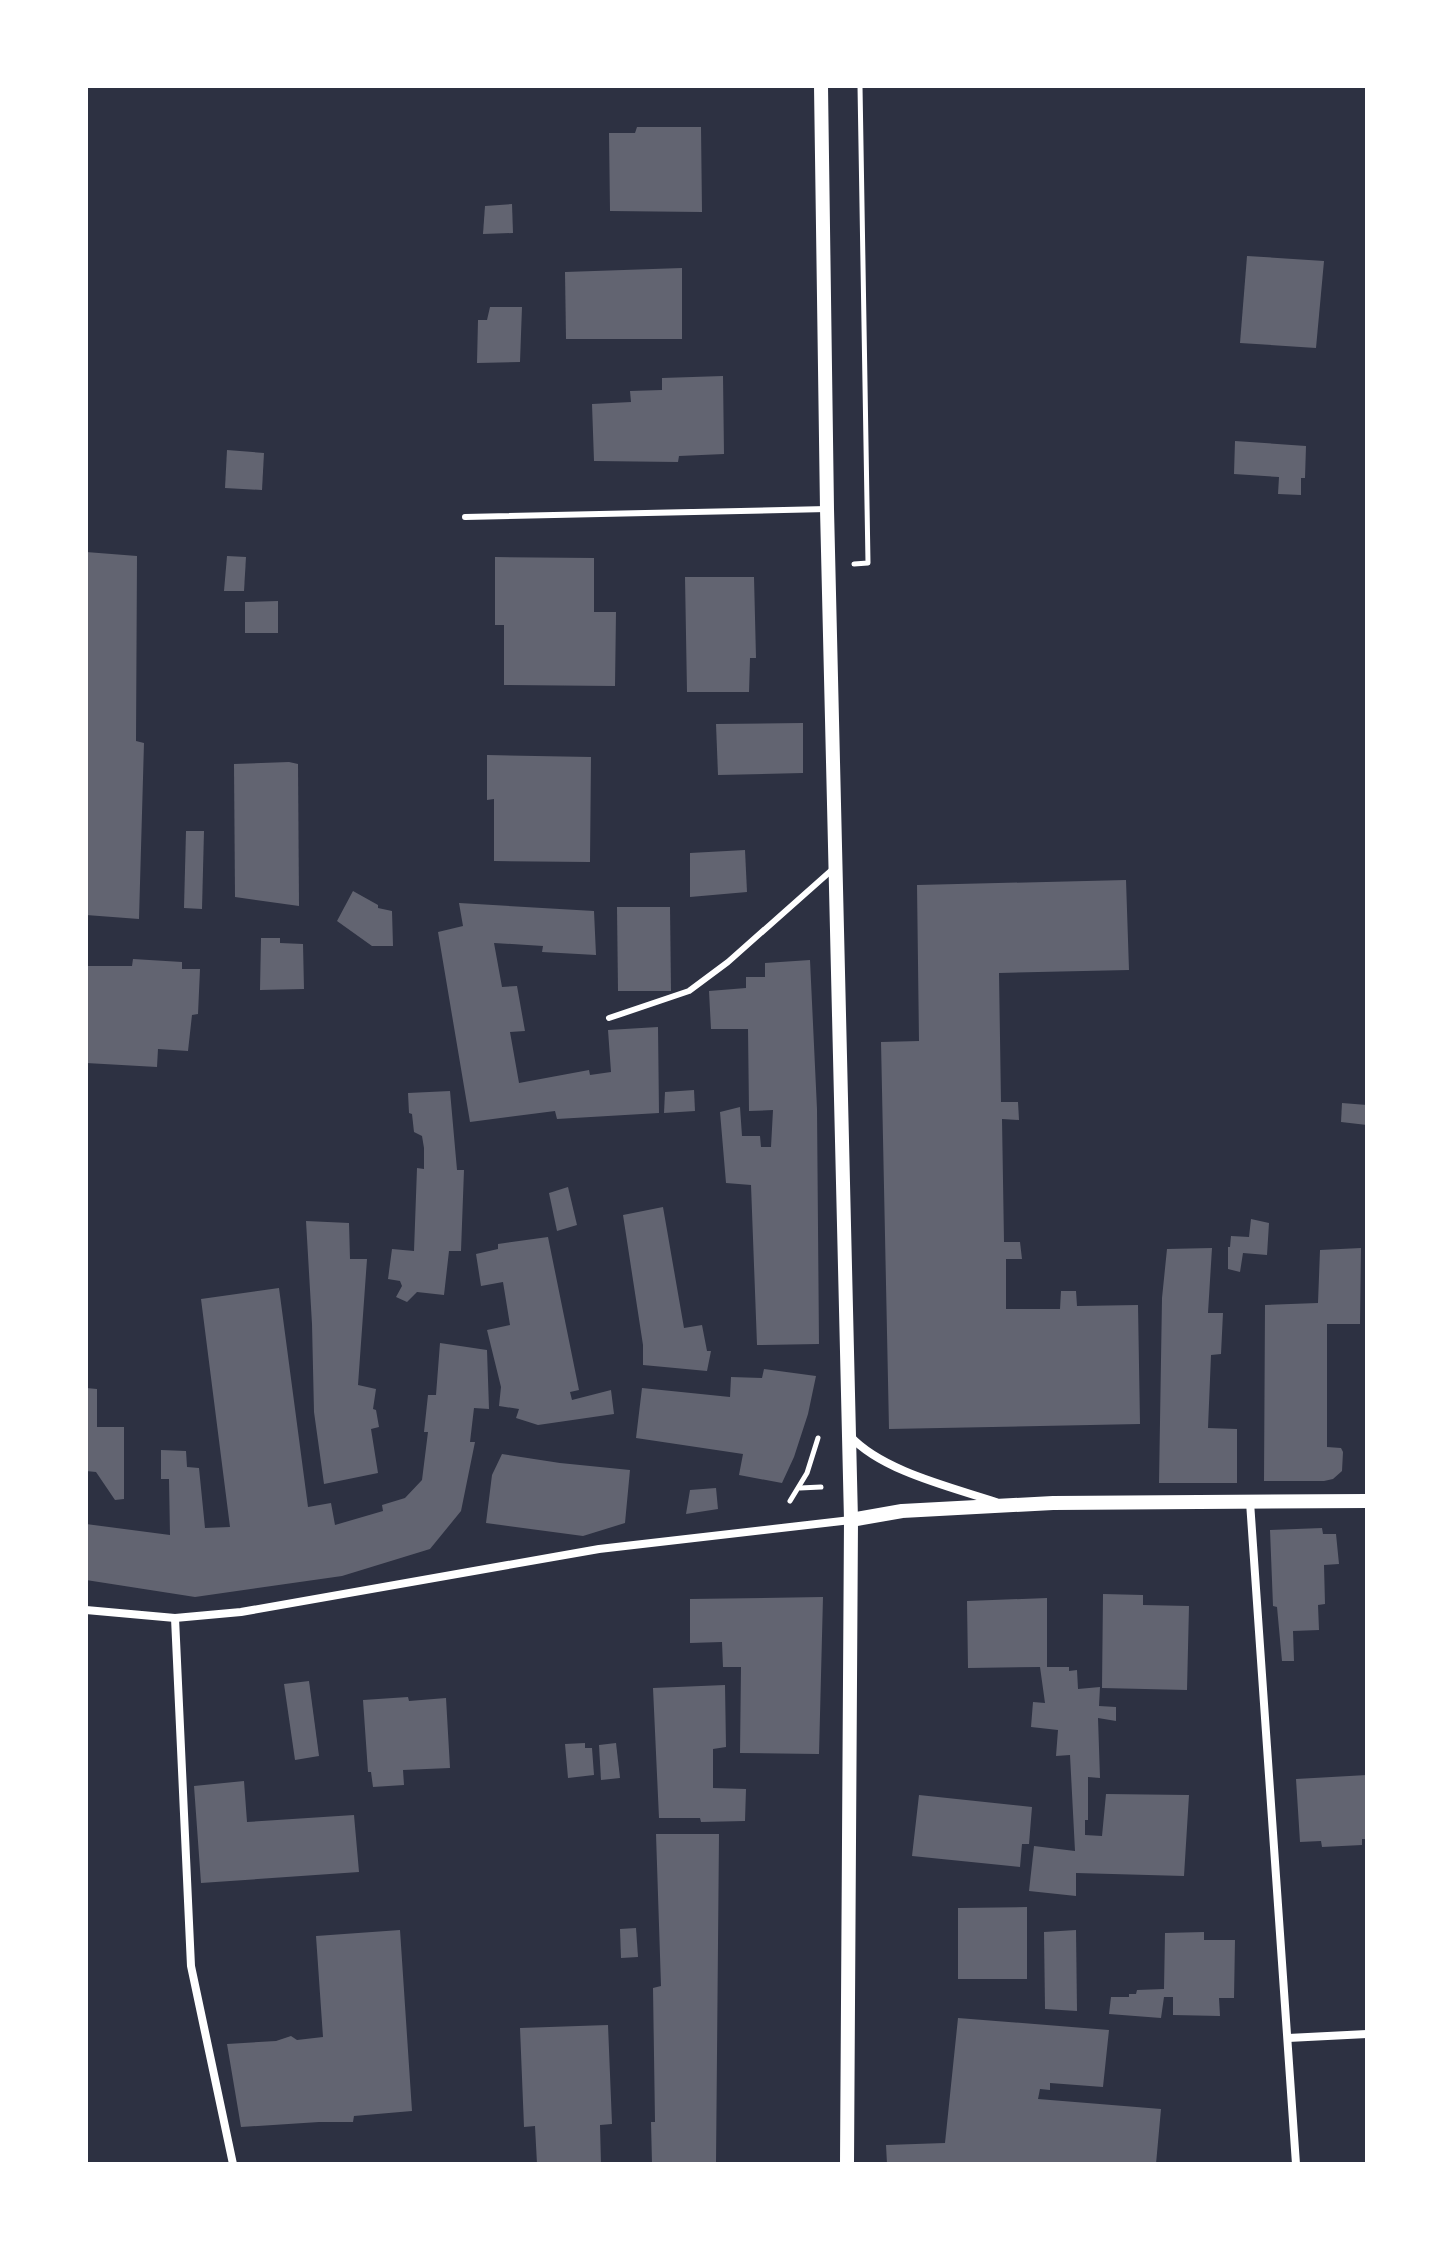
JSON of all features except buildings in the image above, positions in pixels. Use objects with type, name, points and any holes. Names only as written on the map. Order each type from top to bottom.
[{"type":"street","points":[[821,86],[827,509],[851,1520],[847,2164]]},
{"type":"street","points":[[849,1435],[866,1451],[887,1462],[1005,1505]]},
{"type":"street","points":[[86,1610],[175,1618],[241,1612],[599,1549],[851,1520],[902,1511],[1005,1505],[1367,1501]]},
{"type":"street","points":[[1250,1502],[1296,2164]]},
{"type":"street","points":[[175,1618],[191,1966],[233,2164]]},
{"type":"street","points":[[1288,2038],[1367,2034]]},
{"type":"lane","points":[[465,517],[827,509]]},
{"type":"lane","points":[[609,1018],[689,991],[728,962],[835,867]]},
{"type":"path","points":[[860,86],[868,563]]},
{"type":"path","points":[[799,1488],[821,1487]]}]
